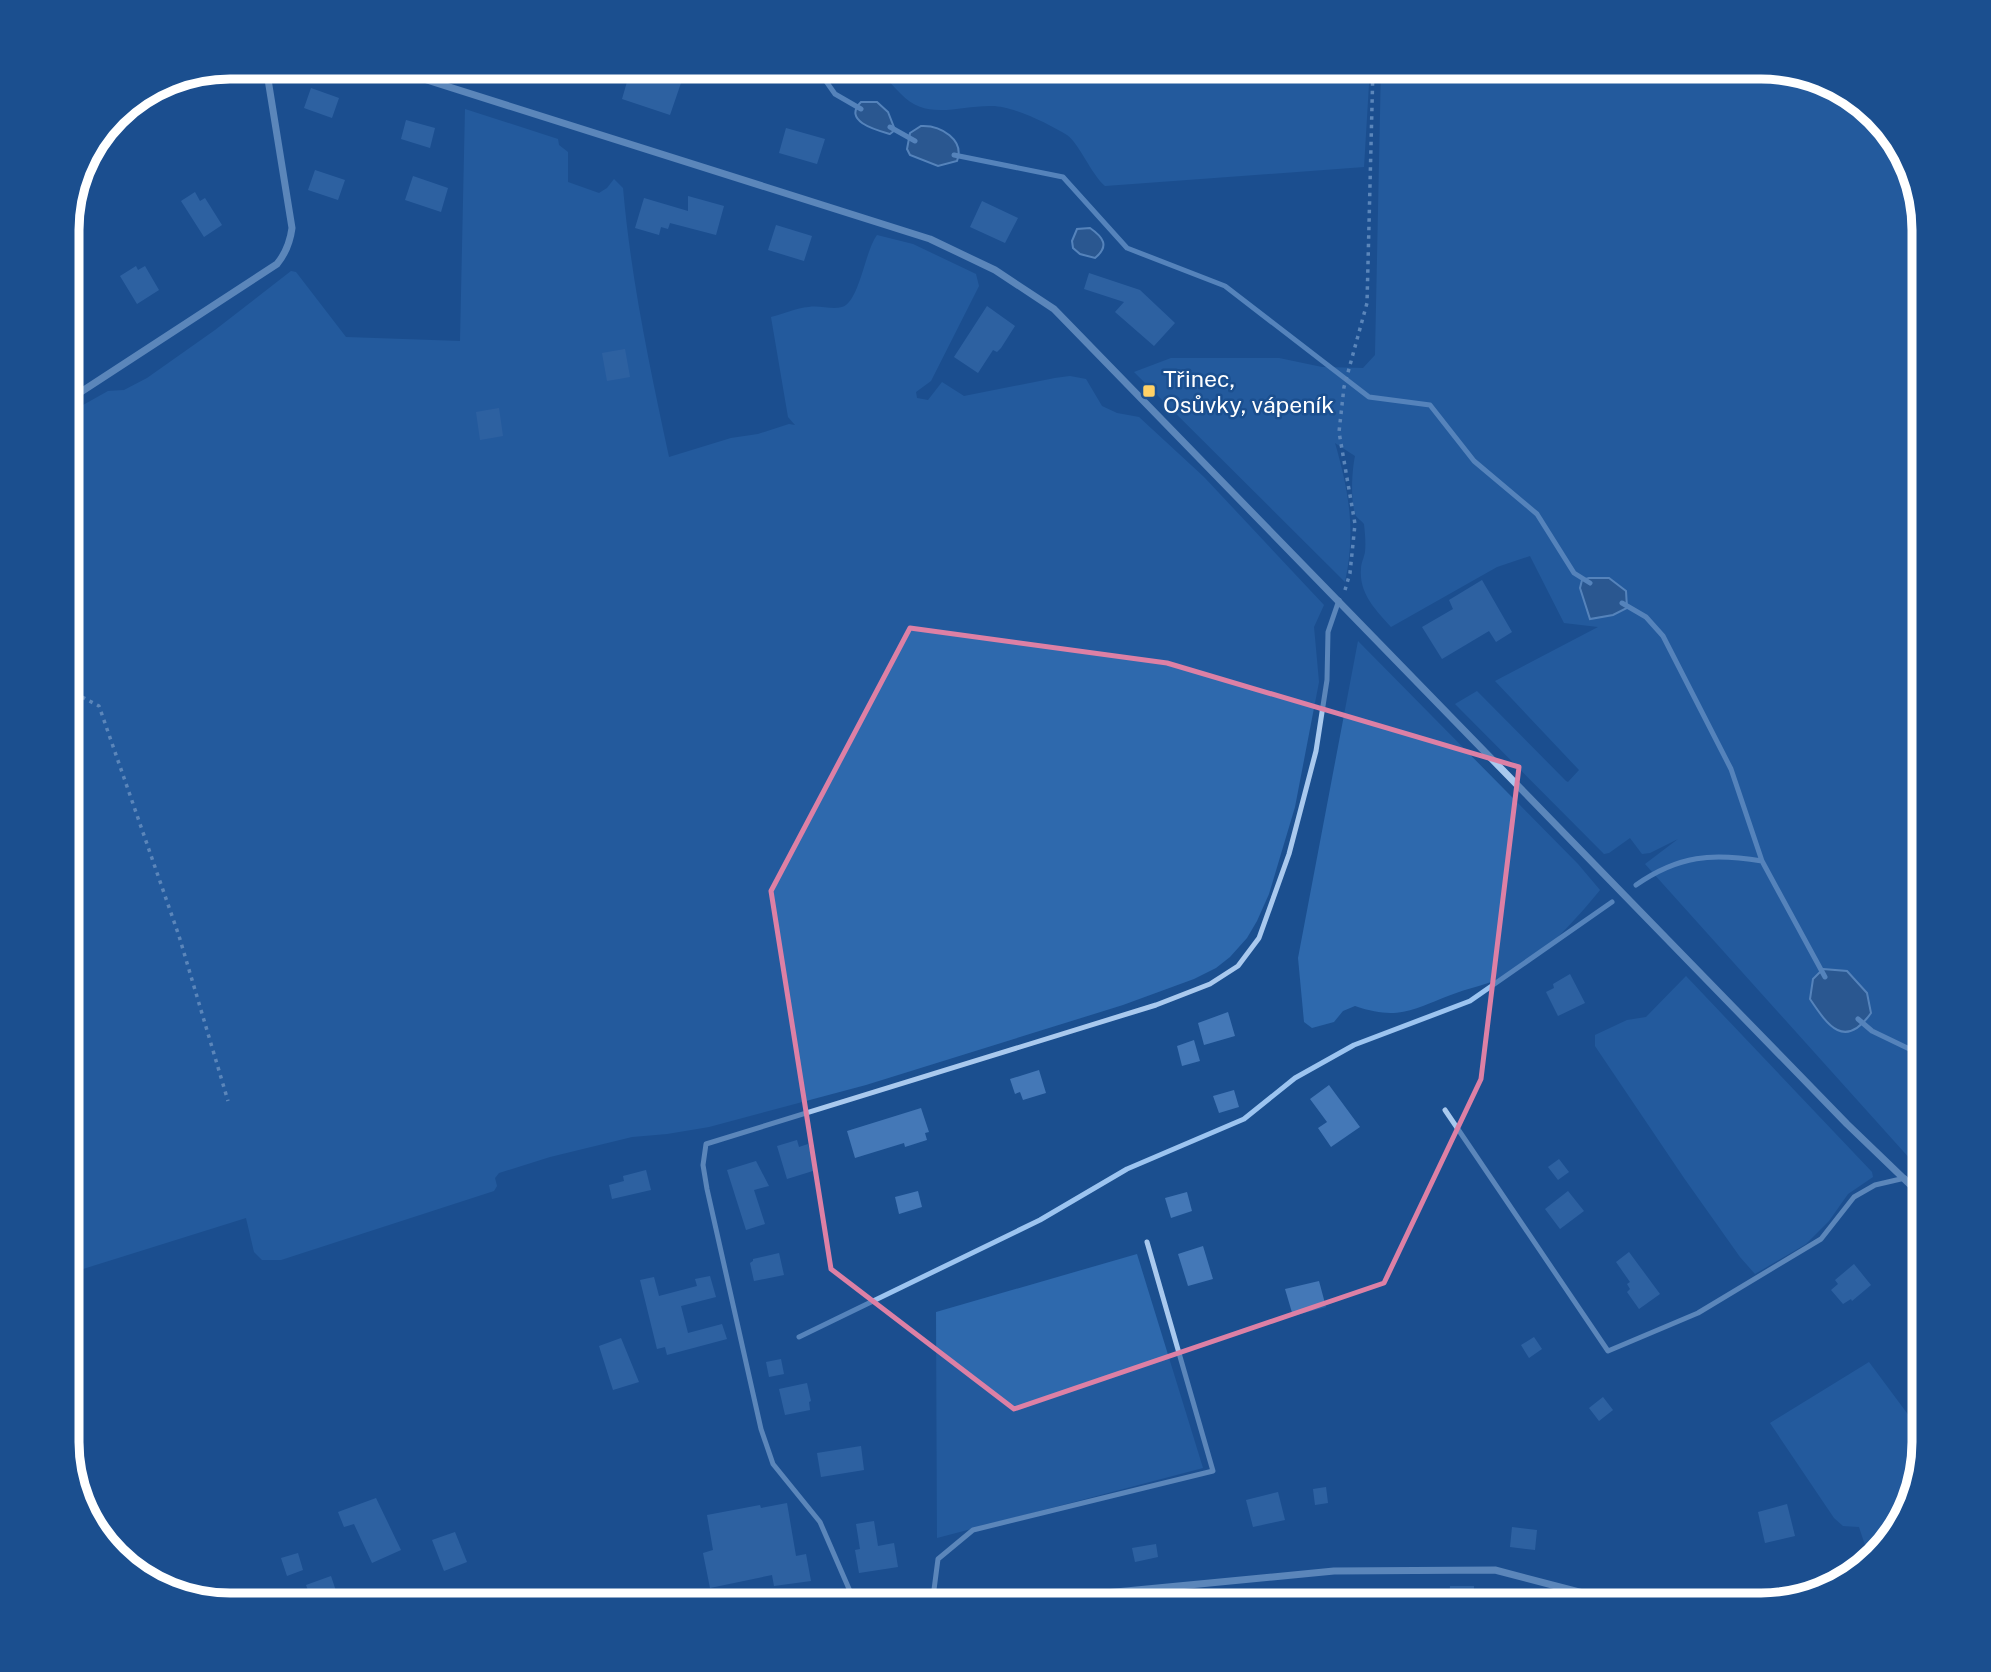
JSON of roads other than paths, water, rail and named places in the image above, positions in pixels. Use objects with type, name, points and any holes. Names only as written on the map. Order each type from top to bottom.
[{"type":"street","points":[[79,393],[277,264],[284,256],[292,228],[268,79]]},
{"type":"street","points":[[427,79],[930,239],[995,270],[1054,309],[1847,1124],[1912,1185]]},
{"type":"street","points":[[1106,1593],[1334,1571],[1495,1570],[1583,1593]]},
{"type":"lane","points":[[851,1593],[820,1522],[773,1464],[761,1429],[706,1189],[703,1165],[706,1144],[1156,1005],[1210,984],[1238,966],[1259,938],[1289,853],[1321,726],[1327,680],[1328,632],[1339,600]]},
{"type":"lane","points":[[1444,1110],[1608,1351],[1698,1312],[1821,1239],[1854,1197],[1875,1185],[1905,1178]]},
{"type":"lane","points":[[934,1593],[939,1559],[973,1530],[1213,1471],[1147,1242]]},
{"type":"waterway","points":[[824,79],[835,94],[861,109]]},
{"type":"waterway","points":[[890,127],[915,141]]},
{"type":"waterway","points":[[954,155],[1063,177],[1127,248],[1225,286],[1369,397],[1430,405],[1474,461],[1537,514],[1574,573],[1590,583]]},
{"type":"waterway","points":[[1622,603],[1646,617],[1663,636],[1731,769],[1762,861],[1825,977]]},
{"type":"waterway","points":[[1636,885],[1667,867],[1696,859],[1727,857],[1762,861]]},
{"type":"waterway","points":[[799,1337],[1040,1220],[1127,1169],[1244,1119],[1295,1078],[1354,1045],[1470,1001],[1612,902]]},
{"type":"waterway","points":[[1858,1019],[1872,1031],[1912,1050]]},
{"type":"place","name":"Třinec, Osůvky, vápeník","points":[[1149,391]]}]
